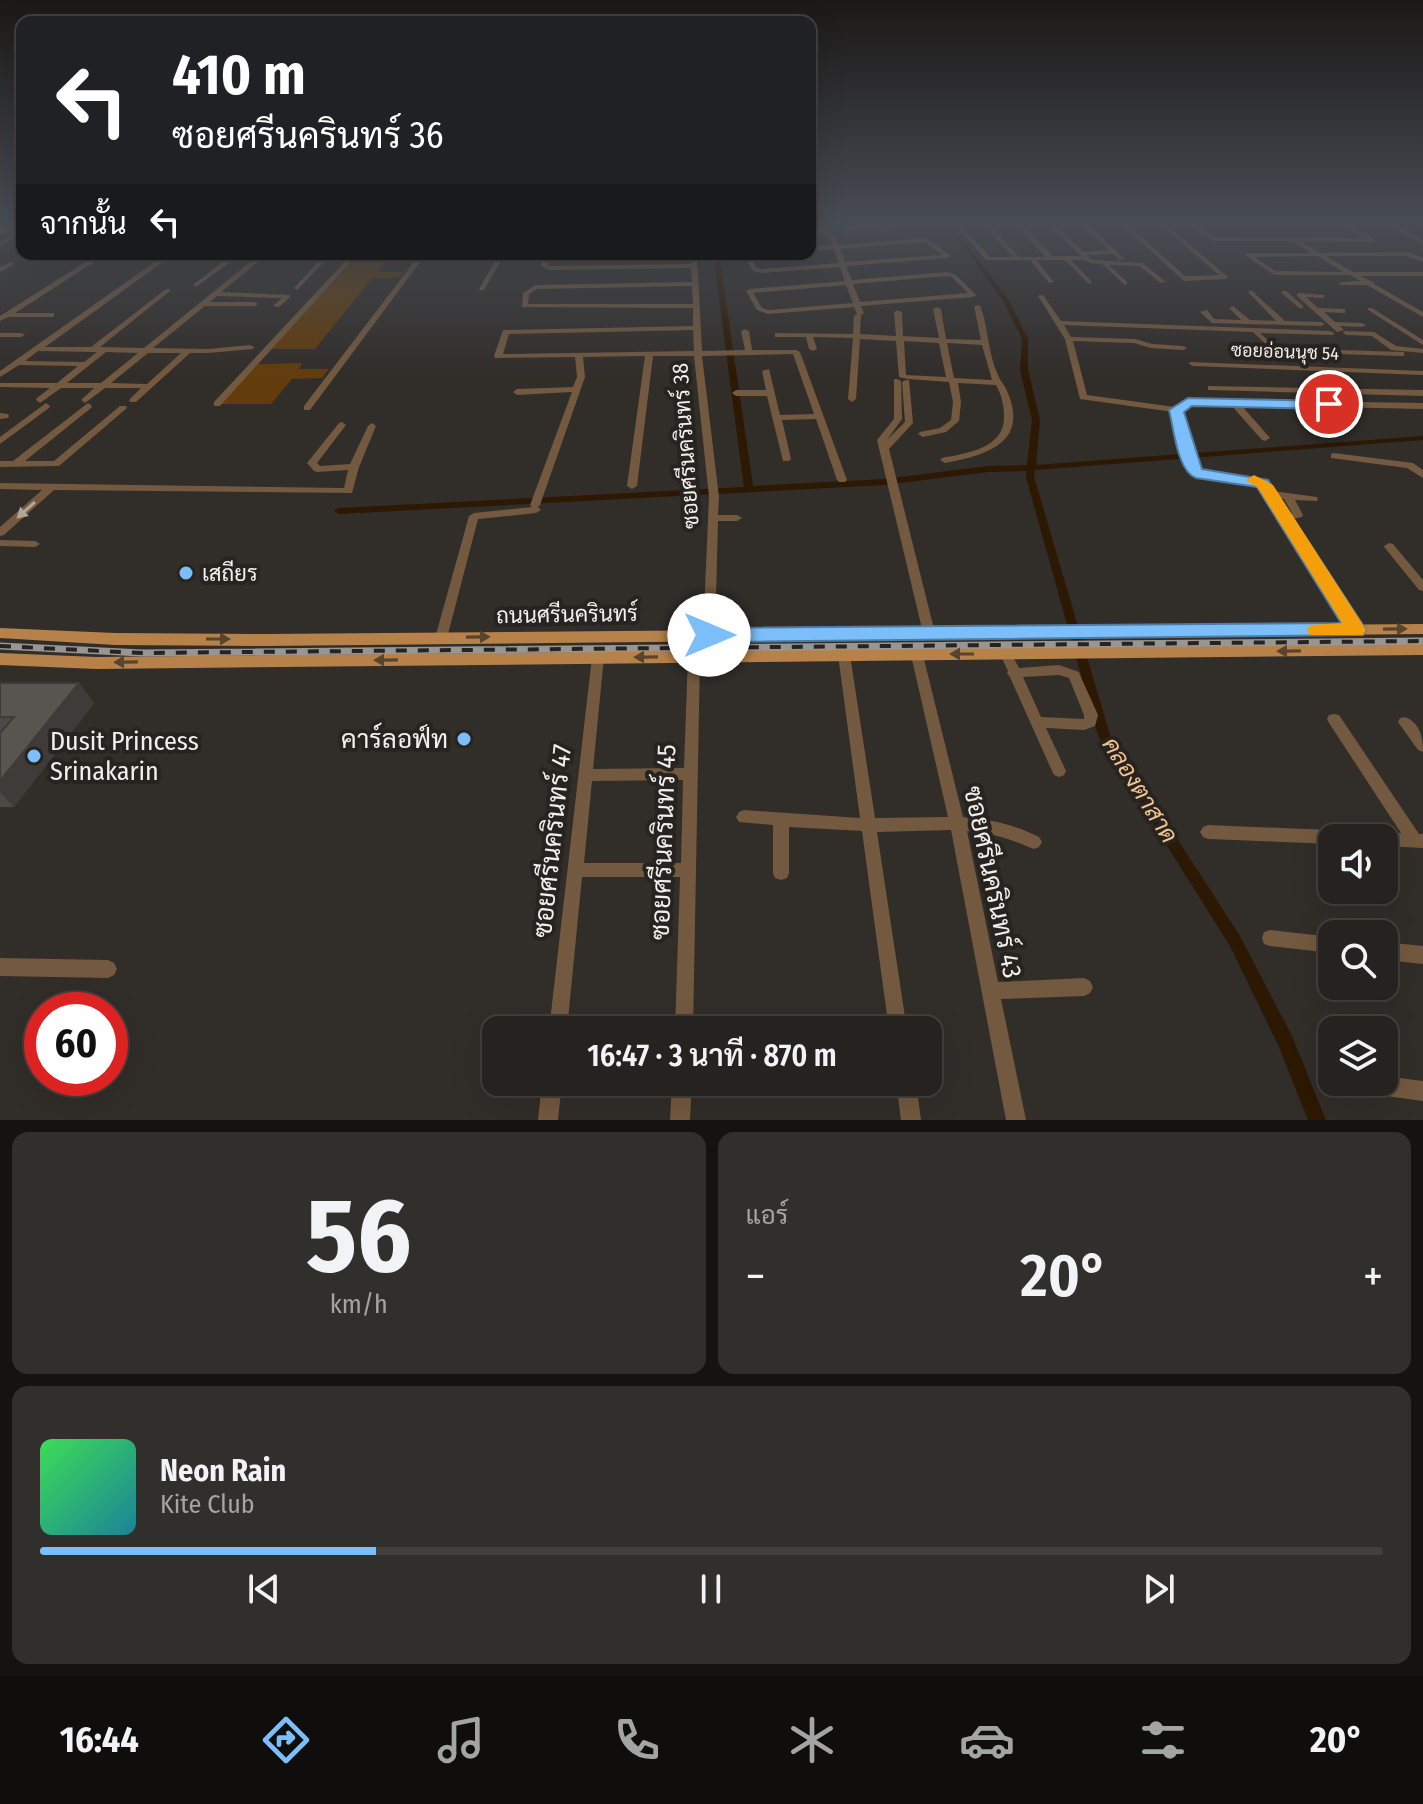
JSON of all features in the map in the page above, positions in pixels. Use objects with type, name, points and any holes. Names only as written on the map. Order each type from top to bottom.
[{"type":"main road","name":"ถนนศรีนครินทร์","points":[[0,633],[115,639],[1423,629]]},
{"type":"main road","name":"ถนนศรีนครินทร์","points":[[0,659],[97,663],[1423,649]]},
{"type":"street","points":[[4,317],[72,273]]},
{"type":"street","points":[[0,375],[143,273]]},
{"type":"street","points":[[196,285],[211,273]]},
{"type":"street","points":[[14,465],[241,273]]},
{"type":"street","points":[[297,288],[311,273]]},
{"type":"street","points":[[217,404],[337,273]]},
{"type":"street","points":[[307,408],[408,273]]},
{"type":"street","points":[[482,289],[491,273]]},
{"type":"street","name":"ซอยศรีนครินทร์ 38","points":[[695,273],[698,354],[713,492],[709,635]]},
{"type":"street","points":[[846,273],[858,311],[852,399]]},
{"type":"street","points":[[1044,273],[1051,282]]},
{"type":"street","points":[[1081,273],[1089,282]]},
{"type":"street","points":[[1115,273],[1125,283]]},
{"type":"street","points":[[1152,273],[1163,282]]},
{"type":"street","points":[[1178,273],[1186,281],[1225,277],[1221,273]]},
{"type":"street","points":[[1296,273],[1423,274]]},
{"type":"street","points":[[947,274],[954,276],[973,295],[858,311],[766,312],[759,309],[749,291],[947,274]]},
{"type":"street","points":[[1355,274],[1423,315]]},
{"type":"street","points":[[1342,284],[1371,283]]},
{"type":"street","points":[[696,284],[536,287],[528,290],[524,306],[697,306]]},
{"type":"street","points":[[92,350],[168,290]]},
{"type":"street","points":[[1251,292],[1283,323]]},
{"type":"street","points":[[1284,292],[1321,324],[1335,331],[1362,325]]},
{"type":"street","points":[[216,294],[288,296],[277,306]]},
{"type":"street","points":[[1322,296],[1299,295],[1335,331],[1350,352]]},
{"type":"street","points":[[1041,296],[1069,339],[1083,397],[1177,410],[1188,402],[1423,406]]},
{"type":"street","points":[[205,304],[255,304]]},
{"type":"street","points":[[945,460],[980,453],[1004,440],[1010,415],[1002,388],[993,378],[978,306]]},
{"type":"street","points":[[1233,308],[1248,322]]},
{"type":"street","points":[[923,434],[943,430],[955,421],[957,402],[937,309]]},
{"type":"street","points":[[1370,309],[1423,343]]},
{"type":"street","points":[[1316,310],[1342,311]]},
{"type":"street","points":[[898,312],[909,423],[886,447],[929,633]]},
{"type":"street","points":[[1204,312],[1212,321],[1321,324]]},
{"type":"street","points":[[4,317],[51,315]]},
{"type":"street","points":[[1059,323],[1335,331],[1374,334],[1394,348],[1423,351]]},
{"type":"street","points":[[698,328],[509,332],[503,334],[498,356],[798,352],[842,480]]},
{"type":"street","points":[[745,331],[749,353]]},
{"type":"street","points":[[1256,333],[1274,350],[1401,354]]},
{"type":"street","points":[[1293,334],[1312,351]]},
{"type":"street","points":[[0,335],[21,335]]},
{"type":"street","points":[[778,335],[987,343]]},
{"type":"street","points":[[809,335],[813,349]]},
{"type":"street","points":[[1069,339],[1135,341],[1151,346],[1183,348]]},
{"type":"street","points":[[36,349],[188,351],[250,347]]},
{"type":"street","points":[[0,441],[43,403],[57,386],[104,350]]},
{"type":"street","points":[[133,400],[188,351]]},
{"type":"street","points":[[632,486],[649,355]]},
{"type":"street","points":[[441,638],[474,516],[536,504],[581,373],[579,356]]},
{"type":"street","points":[[17,363],[86,364]]},
{"type":"street","name":"ซอยอ่อนนุช 54","points":[[1193,364],[1423,373]]},
{"type":"street","points":[[766,371],[786,459]]},
{"type":"street","points":[[903,378],[997,383]]},
{"type":"street","points":[[0,385],[148,386]]},
{"type":"street","name":"ซอยอ่อนนุช 54","points":[[1211,388],[1423,393]]},
{"type":"street","points":[[517,392],[576,389]]},
{"type":"street","points":[[736,393],[771,393]]},
{"type":"street","points":[[1234,403],[1265,438]]},
{"type":"street","points":[[0,464],[56,464],[123,408]]},
{"type":"street","points":[[1177,410],[1188,455],[1199,475],[1257,480],[1270,494],[1356,630]]},
{"type":"street","points":[[776,418],[819,416]]},
{"type":"street","points":[[342,425],[312,467],[354,467]]},
{"type":"street","points":[[0,486],[348,491],[354,467],[372,426]]},
{"type":"street","points":[[1334,456],[1357,456],[1410,465],[1423,475]]},
{"type":"street","points":[[0,533],[51,487]]},
{"type":"street","points":[[1270,494],[1313,499]]},
{"type":"street","points":[[1285,517],[1298,515],[1288,496]]},
{"type":"street","points":[[713,518],[737,518]]},
{"type":"street","points":[[0,543],[35,544]]},
{"type":"street","points":[[1389,546],[1423,587]]},
{"type":"street","points":[[1006,654],[1059,771]]},
{"type":"street","points":[[844,655],[896,1016]]},
{"type":"street","name":"ซอยศรีนครินทร์ 43","points":[[917,655],[958,826],[1016,1120]]},
{"type":"street","name":"ซอยศรีนครินทร์ 45","points":[[684,1016],[694,656]]},
{"type":"street","name":"ซอยศรีนครินทร์ 47","points":[[560,1016],[598,657]]},
{"type":"street","points":[[1013,673],[1059,670],[1074,675],[1091,715],[1090,722],[1084,725],[1036,722]]},
{"type":"street","points":[[1334,719],[1419,841]]},
{"type":"street","points":[[1405,722],[1423,746]]},
{"type":"street","points":[[586,775],[691,774]]},
{"type":"street","points":[[744,817],[870,825],[1007,828],[1034,842]]},
{"type":"street","points":[[781,819],[781,873]]},
{"type":"street","points":[[1208,832],[1318,837]]},
{"type":"street","points":[[1398,840],[1419,841]]},
{"type":"street","points":[[576,870],[688,870]]},
{"type":"street","points":[[1270,938],[1318,943]]},
{"type":"street","points":[[1398,952],[1423,955]]},
{"type":"street","points":[[0,967],[108,969]]},
{"type":"street","points":[[991,991],[1084,987]]},
{"type":"street","points":[[1398,1088],[1423,1091]]},
{"type":"street","points":[[548,1120],[551,1096]]},
{"type":"street","points":[[680,1120],[681,1096]]},
{"type":"street","points":[[908,1096],[911,1120]]},
{"type":"shaded area","points":[[339,273],[402,273],[398,278],[372,278],[315,349],[270,349]]},
{"type":"shaded area","points":[[302,363],[299,369],[329,369],[322,378],[292,379],[271,404],[221,404],[258,364]]},
{"type":"building","points":[[0,683],[79,683],[0,781],[0,733],[14,717],[0,717]]},
{"type":"waterway","points":[[719,273],[749,489]]},
{"type":"waterway","name":"คลองตาสาด","points":[[986,273],[1005,299],[1025,339],[1024,370],[1036,420],[1031,468]]},
{"type":"waterway","points":[[1031,468],[1423,438]]},
{"type":"waterway","points":[[339,511],[884,482],[988,469],[1031,468]]},
{"type":"waterway","name":"คลองตาสาด","points":[[1031,468],[1030,477],[1104,736],[1235,941],[1286,1042],[1317,1120]]},
{"type":"railway","points":[[0,646],[142,653],[1423,641]]},
{"type":"slow traffic","points":[[1254,480],[1264,485],[1356,630],[1317,630]]},
{"type":"place","name":"เสถียร","points":[[186,573]]},
{"type":"place","name":"คาร์ลอฟ์ท","points":[[464,739]]},
{"type":"place","name":"Dusit Princess Srinakarin","points":[[34,756]]},
{"type":"route","points":[[709,635],[1356,630],[1263,483],[1196,473],[1189,459],[1177,410],[1188,402],[1329,404]]}]
